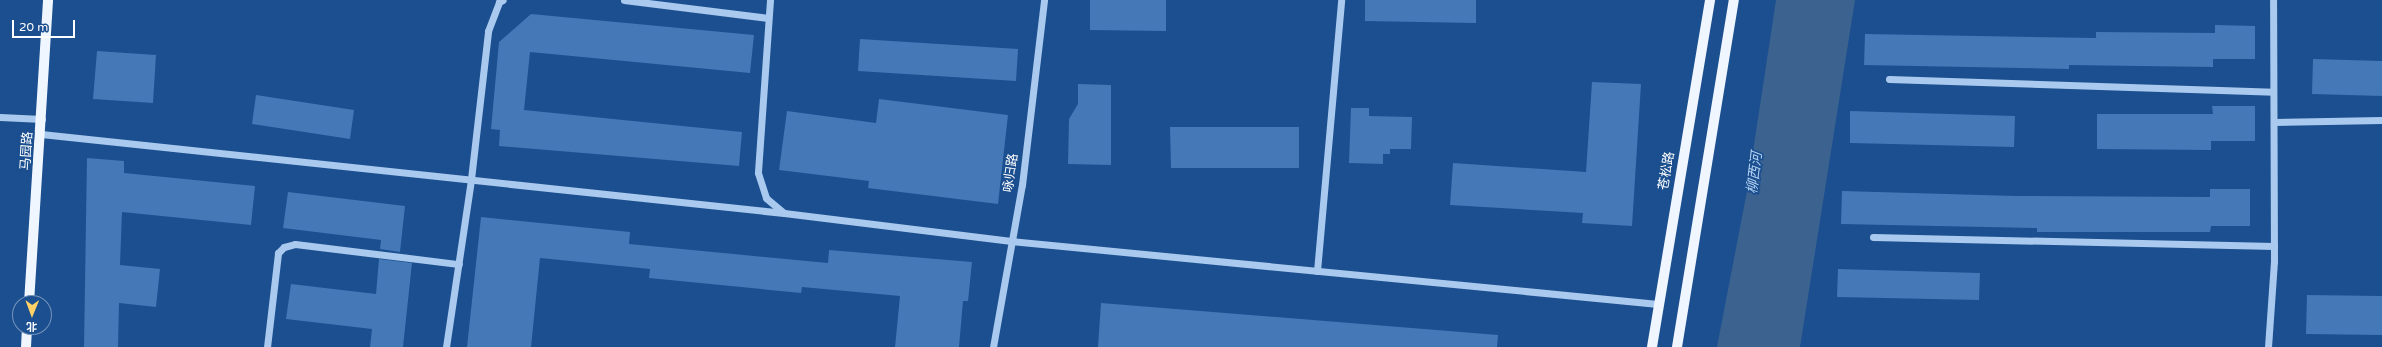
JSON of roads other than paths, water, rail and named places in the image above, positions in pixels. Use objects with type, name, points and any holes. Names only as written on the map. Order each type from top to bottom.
[{"type":"main road","name":"马园路","points":[[30,295],[42,119],[48,0]]},
{"type":"main road","name":"苍松路","points":[[1652,347],[1710,0]]},
{"type":"main road","points":[[1676,347],[1734,0]]},
{"type":"main road","points":[[26,347],[27,335]]},
{"type":"street","points":[[446,347],[471,179],[488,31],[499,2],[503,0]]},
{"type":"street","points":[[624,0],[768,18]]},
{"type":"street","points":[[770,0],[758,173],[766,198],[784,213]]},
{"type":"street","name":"咏归路","points":[[993,347],[1022,185],[1044,0]]},
{"type":"street","points":[[1317,271],[1341,0]]},
{"type":"street","points":[[2268,347],[2274,246],[2273,0]]},
{"type":"street","points":[[1889,79],[2273,92]]},
{"type":"street","points":[[0,117],[42,119]]},
{"type":"street","points":[[2274,122],[2382,120]]},
{"type":"street","points":[[41,134],[784,213],[1011,242],[1658,304]]},
{"type":"street","points":[[1873,237],[2274,246]]},
{"type":"street","points":[[268,347],[278,253],[284,247],[296,244],[458,264]]},
{"type":"water","name":"柳西河","points":[[1776,0],[1855,0],[1800,347],[1717,347],[1747,191]]}]
